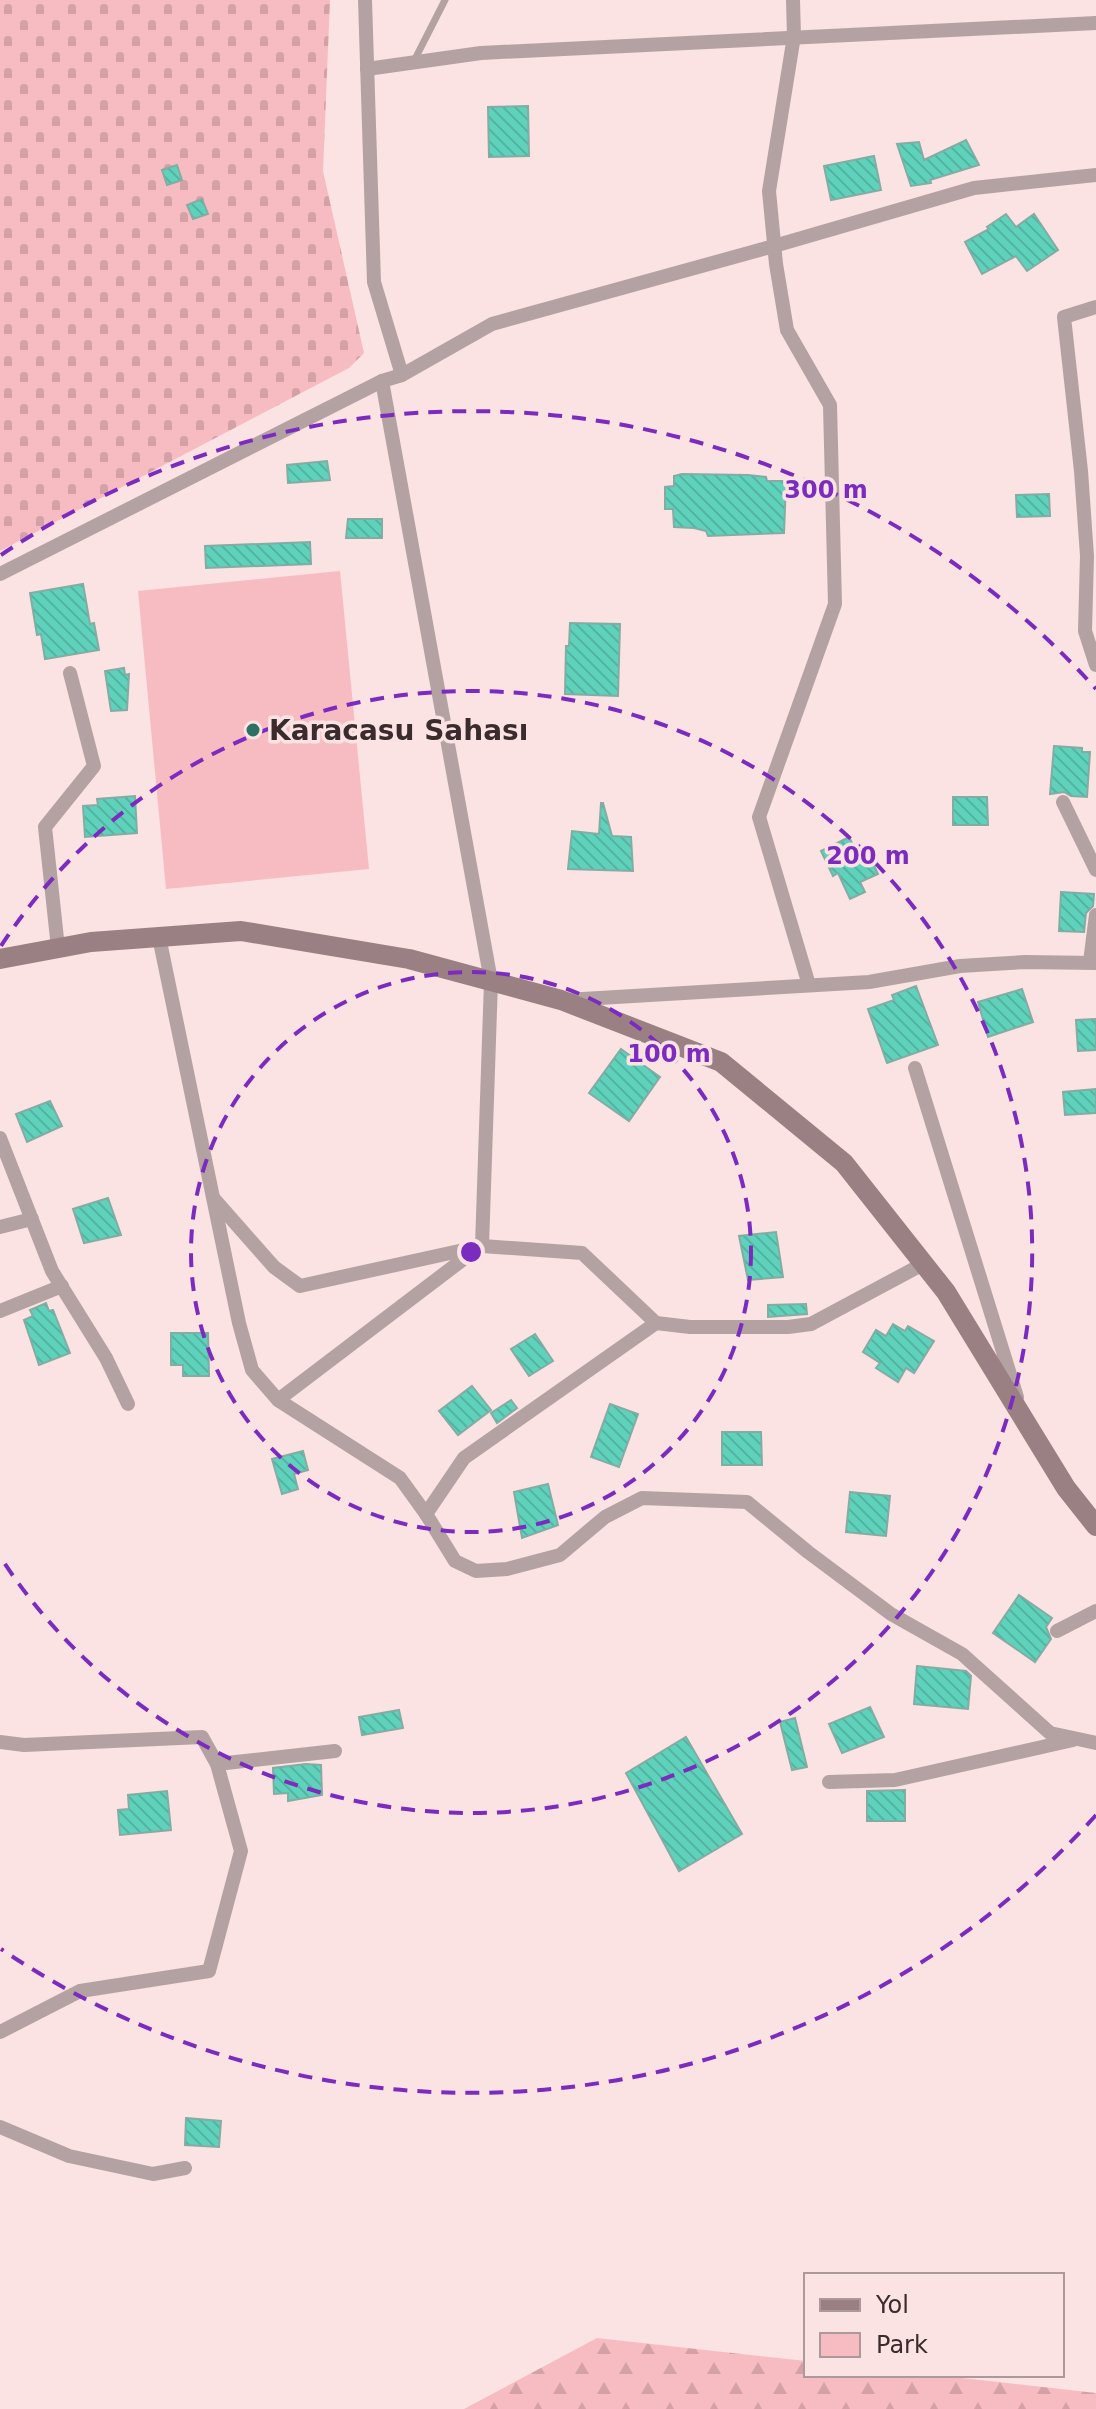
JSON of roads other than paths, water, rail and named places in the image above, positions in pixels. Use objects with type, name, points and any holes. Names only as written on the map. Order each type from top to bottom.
[{"type":"main road","points":[[0,959],[91,942],[241,931],[409,959],[561,1000],[721,1062],[844,1163],[946,1292],[1066,1488],[1096,1526]]},
{"type":"street","points":[[365,0],[374,282],[402,375]]},
{"type":"street","points":[[793,0],[794,36],[769,191],[787,330],[830,405],[835,604],[759,817],[809,985]]},
{"type":"street","points":[[367,69],[481,53],[1096,23]]},
{"type":"street","points":[[0,574],[382,381],[402,375],[492,324],[974,188],[1096,175]]},
{"type":"street","points":[[1096,307],[1064,317],[1082,485],[1090,631],[1096,665]]},
{"type":"street","points":[[382,381],[491,981],[482,1246]]},
{"type":"street","points":[[58,948],[45,827],[94,766],[70,673]]},
{"type":"street","points":[[1063,802],[1096,870]]},
{"type":"street","points":[[561,1000],[869,982],[960,966],[1093,962],[1096,915]]},
{"type":"street","points":[[159,937],[212,1197],[252,1370],[278,1400],[400,1478],[455,1561],[476,1571],[507,1569],[560,1555],[605,1517],[642,1498],[747,1502],[891,1614],[962,1654],[1050,1733],[1096,1743]]},
{"type":"street","points":[[915,1068],[1023,1417]]},
{"type":"street","points":[[0,1138],[52,1271],[106,1358],[128,1404]]},
{"type":"street","points":[[212,1197],[274,1267],[300,1286],[482,1246],[582,1253],[656,1323],[690,1327],[788,1327],[811,1324],[923,1264]]},
{"type":"street","points":[[0,1227],[32,1219]]},
{"type":"street","points":[[278,1400],[482,1246]]},
{"type":"street","points":[[0,1311],[62,1286]]},
{"type":"street","points":[[426,1514],[464,1458],[656,1323]]},
{"type":"street","points":[[1057,1631],[1096,1611]]},
{"type":"street","points":[[0,1742],[24,1745],[202,1737],[217,1764],[241,1851],[209,1971],[80,1991],[0,2032]]},
{"type":"street","points":[[829,1782],[895,1780],[1077,1739]]},
{"type":"street","points":[[217,1764],[335,1751]]},
{"type":"street","points":[[0,2127],[69,2156],[153,2174],[185,2168]]},
{"type":"lane","points":[[413,63],[445,0]]},
{"type":"place","name":"Karacasu Sahası","points":[[253,730]]}]
